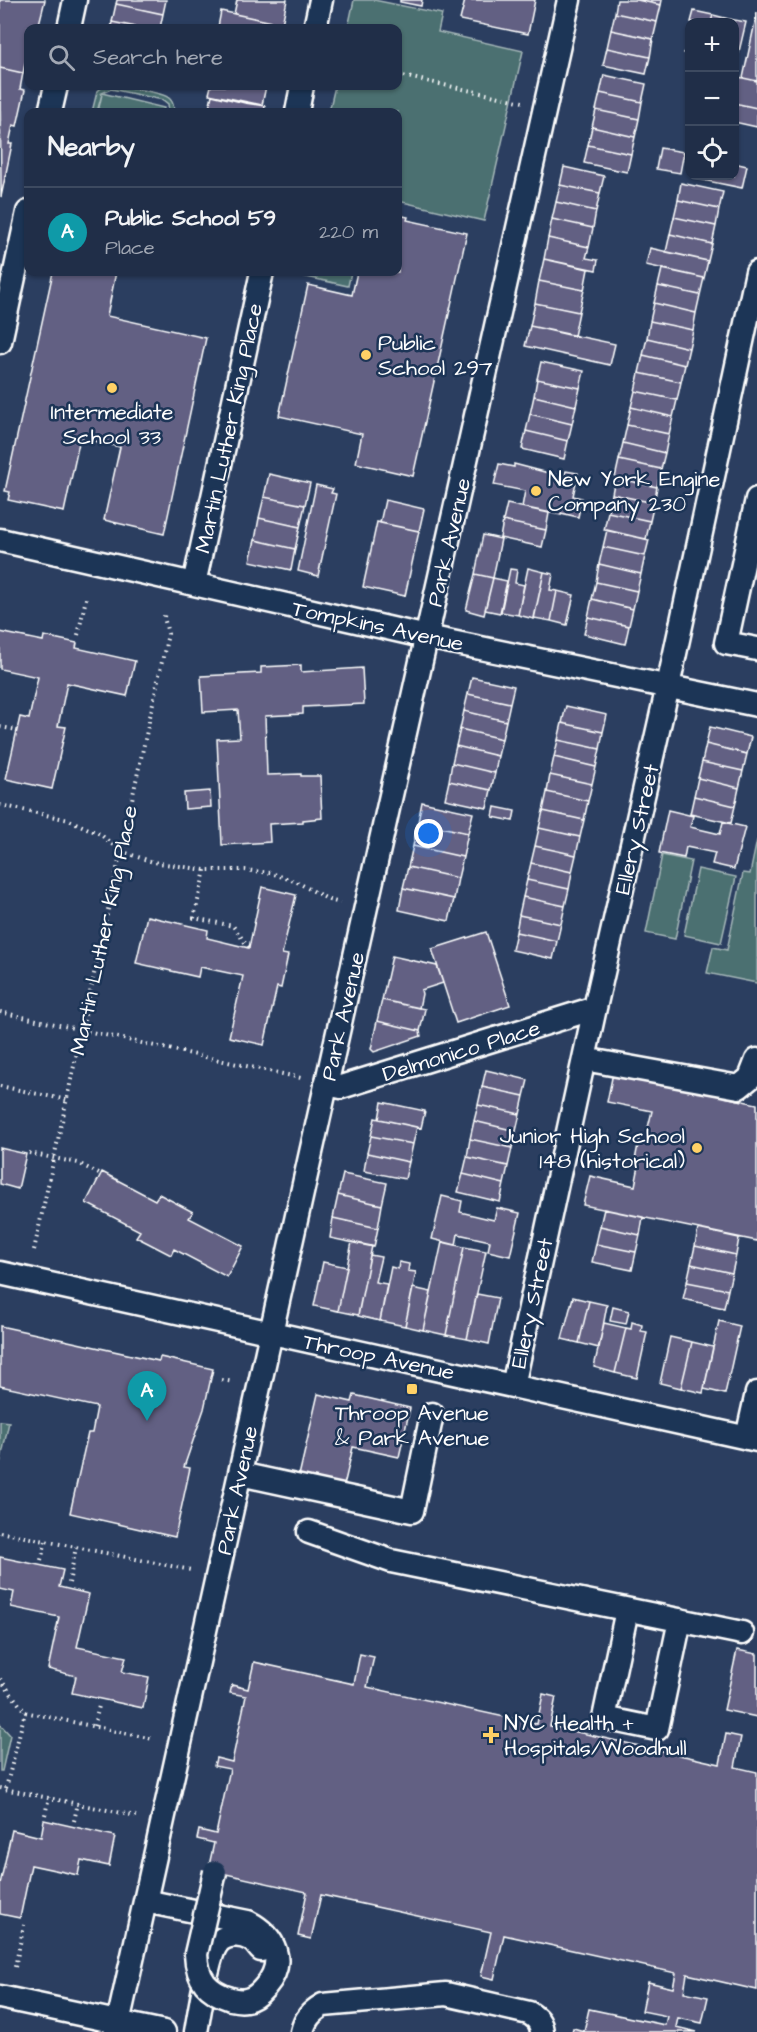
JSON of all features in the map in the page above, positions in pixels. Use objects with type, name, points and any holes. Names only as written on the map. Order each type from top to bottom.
[{"type":"street","points":[[70,24],[75,0]]},
{"type":"street","points":[[316,24],[321,0]]},
{"type":"street","name":"Park Avenue","points":[[117,2027],[569,0]]},
{"type":"street","points":[[51,108],[55,90]]},
{"type":"street","points":[[298,108],[301,90]]},
{"type":"street","points":[[0,342],[24,231]]},
{"type":"street","name":"Ellery Street","points":[[513,1386],[757,272]]},
{"type":"street","name":"Martin Luther King Place","points":[[194,584],[261,276]]},
{"type":"street","points":[[757,499],[726,643],[757,649]]},
{"type":"street","name":"Tompkins Avenue","points":[[0,540],[427,637],[757,705]]},
{"type":"street","name":"Delmonico Place","points":[[326,1084],[342,1087],[595,1008]]},
{"type":"street","points":[[584,1059],[739,1087],[750,1078],[757,1060]]},
{"type":"street","name":"Throop Avenue","points":[[0,1273],[752,1439]]},
{"type":"street","points":[[752,1439],[757,1394]]},
{"type":"street","points":[[240,1473],[412,1511],[432,1414]]},
{"type":"street","points":[[309,1532],[391,1561],[742,1633]]},
{"type":"street","points":[[627,1610],[604,1718],[646,1727],[657,1729],[680,1620]]},
{"type":"street","points":[[196,2032],[217,1944],[227,1936],[238,1935],[251,1940],[261,1951],[263,1962],[258,1978],[246,1987],[232,1993],[217,1995],[204,1983],[196,1968],[196,1954],[222,1873]]},
{"type":"street","points":[[145,1901],[248,1922],[260,1928],[269,1938],[276,1952],[277,1966],[270,1981],[260,1994],[246,2000],[232,1993]]},
{"type":"street","points":[[302,2032],[304,2021],[313,2011],[323,2005],[446,1994],[529,2013],[537,2018],[542,2032]]},
{"type":"street","points":[[0,1997],[117,2027],[164,2032]]},
{"type":"path","points":[[402,76],[523,102]]},
{"type":"path","points":[[78,635],[87,594]]},
{"type":"path","name":"Martin Luther King Place","points":[[34,1250],[168,634],[165,611]]},
{"type":"path","points":[[0,727],[17,730]]},
{"type":"path","points":[[0,805],[69,820],[100,834],[120,851],[153,862],[205,870],[245,870],[271,873],[297,882],[328,900],[340,903]]},
{"type":"path","points":[[205,870],[194,918],[233,927],[249,948]]},
{"type":"path","points":[[0,1012],[301,1078]]},
{"type":"path","points":[[0,1086],[67,1100]]},
{"type":"path","points":[[29,1153],[78,1163],[101,1175]]},
{"type":"path","points":[[222,1380],[233,1382]]},
{"type":"path","points":[[0,1532],[191,1570]]},
{"type":"path","points":[[41,1560],[46,1541]]},
{"type":"path","points":[[69,1583],[76,1547]]},
{"type":"path","points":[[0,1679],[25,1712],[153,1738]]},
{"type":"path","points":[[94,1726],[99,1706]]},
{"type":"path","points":[[6,1788],[25,1712]]},
{"type":"path","points":[[0,1788],[136,1816]]},
{"type":"path","points":[[45,1815],[49,1797]]},
{"type":"path","points":[[74,1821],[78,1803]]},
{"type":"path","points":[[15,1967],[24,1925]]},
{"type":"green space","points":[[354,0],[374,0],[442,14],[438,32],[523,51],[484,221],[402,202],[402,108],[330,108],[334,90],[402,90],[402,24],[349,24]]},
{"type":"green space","points":[[109,90],[102,93],[164,108],[99,108],[102,94],[98,108],[93,108],[97,92]]},
{"type":"green space","points":[[116,90],[138,90],[166,96],[174,108],[168,108],[168,104],[163,100]]},
{"type":"green space","points":[[302,276],[350,276],[348,286]]},
{"type":"green space","points":[[757,840],[757,983],[707,973],[713,947],[727,950],[743,873],[750,874]]},
{"type":"green space","points":[[662,855],[691,861],[675,939],[646,933]]},
{"type":"green space","points":[[698,869],[736,877],[721,943],[684,935]]},
{"type":"green space","points":[[0,1421],[9,1422],[0,1464]]},
{"type":"green space","points":[[0,1724],[10,1735],[2,1771],[0,1771]]},
{"type":"building","points":[[0,0],[45,0],[39,24],[24,24],[23,73],[0,68]]},
{"type":"building","points":[[117,0],[166,0],[163,14],[116,4]]},
{"type":"building","points":[[237,0],[287,0],[282,24],[234,14]]},
{"type":"building","points":[[400,0],[422,0],[421,6],[400,2]]},
{"type":"building","points":[[465,0],[535,0],[528,34],[460,20]]},
{"type":"building","points":[[617,0],[637,0],[661,5],[657,22],[615,13]]},
{"type":"building","points":[[637,0],[662,0],[661,5]]},
{"type":"building","points":[[116,4],[163,14],[161,24],[112,22]]},
{"type":"building","points":[[221,11],[282,24],[219,24]]},
{"type":"building","points":[[694,11],[713,15],[712,18],[692,18]]},
{"type":"building","points":[[615,13],[657,22],[653,39],[611,30]]},
{"type":"building","points":[[757,13],[757,81],[743,78]]},
{"type":"building","points":[[739,21],[746,22],[739,51]]},
{"type":"building","points":[[611,30],[653,39],[650,57],[607,48]]},
{"type":"building","points":[[607,48],[650,57],[646,74],[603,65]]},
{"type":"building","points":[[0,68],[23,73],[20,89],[25,90],[17,126],[13,125],[9,144],[12,144],[1,197]]},
{"type":"building","points":[[604,75],[646,84],[642,102],[600,93]]},
{"type":"building","points":[[739,77],[757,81],[757,108],[739,104]]},
{"type":"building","points":[[210,90],[265,90],[262,105],[209,94]]},
{"type":"building","points":[[600,93],[642,102],[639,119],[596,110]]},
{"type":"building","points":[[212,95],[265,106],[265,108],[209,108]]},
{"type":"building","points":[[739,104],[757,108],[757,127],[739,123]]},
{"type":"building","points":[[596,110],[639,119],[635,137],[592,127]]},
{"type":"building","points":[[592,127],[635,137],[631,154],[588,145]]},
{"type":"building","points":[[588,145],[631,154],[627,172],[584,163]]},
{"type":"building","points":[[660,148],[684,152],[680,173],[656,169]]},
{"type":"building","points":[[739,164],[747,166],[742,188],[703,180],[739,180]]},
{"type":"building","points":[[564,167],[604,176],[600,193],[560,185]]},
{"type":"building","points":[[681,183],[723,192],[719,209],[678,200]]},
{"type":"building","points":[[560,185],[600,193],[596,211],[556,202]]},
{"type":"building","points":[[678,200],[719,209],[716,226],[674,217]]},
{"type":"building","points":[[556,202],[596,211],[593,228],[552,219]]},
{"type":"building","name":"Public School 297","points":[[402,216],[408,217],[407,220],[467,233],[413,476],[356,463],[362,434],[279,416],[308,285],[352,295],[356,276],[402,276]]},
{"type":"building","points":[[674,217],[716,226],[712,244],[670,234]]},
{"type":"building","points":[[552,219],[593,228],[589,247],[548,238]]},
{"type":"building","points":[[670,234],[712,244],[708,261],[666,252]]},
{"type":"building","points":[[548,238],[589,247],[586,258],[598,260],[596,270],[544,259]]},
{"type":"building","points":[[650,248],[708,261],[704,278],[646,265]]},
{"type":"building","points":[[544,259],[588,269],[584,290],[539,281]]},
{"type":"building","points":[[662,269],[704,278],[700,295],[658,286]]},
{"type":"building","name":"Intermediate School 33","points":[[52,276],[115,276],[107,316],[206,338],[164,534],[104,520],[120,447],[80,438],[64,512],[8,500],[10,492],[5,491]]},
{"type":"building","points":[[539,281],[584,290],[579,312],[535,303]]},
{"type":"building","points":[[658,286],[700,295],[696,313],[654,303]]},
{"type":"building","points":[[535,303],[579,312],[574,336],[530,326]]},
{"type":"building","points":[[654,303],[696,313],[693,330],[650,321]]},
{"type":"building","points":[[650,321],[693,330],[689,348],[647,338]]},
{"type":"building","points":[[530,326],[615,344],[610,365],[525,346]]},
{"type":"building","points":[[647,338],[689,348],[685,365],[643,355]]},
{"type":"building","points":[[643,355],[685,365],[681,382],[639,373]]},
{"type":"building","points":[[541,362],[584,371],[580,388],[537,379]]},
{"type":"building","points":[[639,373],[681,382],[677,400],[635,391]]},
{"type":"building","points":[[537,379],[580,388],[576,406],[534,396]]},
{"type":"building","points":[[635,391],[677,400],[673,417],[631,407]]},
{"type":"building","points":[[534,396],[576,406],[572,424],[530,414]]},
{"type":"building","points":[[631,407],[673,417],[669,434],[627,425]]},
{"type":"building","points":[[530,414],[572,424],[568,441],[526,431]]},
{"type":"building","points":[[627,425],[669,434],[665,453],[623,443]]},
{"type":"building","points":[[526,431],[568,441],[564,459],[522,449]]},
{"type":"building","points":[[623,443],[665,453],[661,469],[619,460]]},
{"type":"building","points":[[619,460],[661,469],[657,487],[615,478]]},
{"type":"building","points":[[499,464],[514,467],[514,464],[564,477],[566,471],[578,473],[573,496],[582,498],[578,517],[522,507],[525,491],[494,485]]},
{"type":"building","points":[[269,474],[310,483],[305,505],[264,497]]},
{"type":"building","points":[[615,478],[657,487],[654,503],[612,494]]},
{"type":"building","points":[[316,485],[333,489],[331,493],[336,494],[318,576],[298,571]]},
{"type":"building","points":[[612,494],[654,503],[650,521],[608,512]]},
{"type":"building","points":[[264,497],[305,505],[300,527],[259,518]]},
{"type":"building","points":[[385,500],[424,509],[419,531],[380,523]]},
{"type":"building","points":[[507,504],[549,513],[546,530],[503,521]]},
{"type":"building","points":[[608,512],[650,521],[646,539],[604,530]]},
{"type":"building","points":[[259,518],[300,527],[295,549],[255,540]]},
{"type":"building","points":[[503,521],[546,530],[542,547],[500,538]]},
{"type":"building","points":[[377,522],[419,531],[405,596],[363,587]]},
{"type":"building","points":[[607,530],[649,540],[645,556],[603,547]]},
{"type":"building","points":[[483,535],[501,539],[493,578],[475,574]]},
{"type":"building","points":[[255,540],[295,549],[291,570],[250,561]]},
{"type":"building","points":[[603,547],[645,556],[641,574],[599,564]]},
{"type":"building","points":[[599,564],[641,574],[637,591],[596,582]]},
{"type":"building","points":[[528,568],[544,572],[534,619],[518,615]]},
{"type":"building","points":[[510,569],[517,570],[515,583],[524,585],[518,615],[501,612]]},
{"type":"building","points":[[544,572],[553,574],[550,590],[557,591],[551,621],[534,618]]},
{"type":"building","points":[[475,574],[493,578],[484,615],[466,610]]},
{"type":"building","points":[[493,578],[507,581],[500,613],[485,610]]},
{"type":"building","points":[[596,582],[637,591],[633,609],[592,599]]},
{"type":"building","points":[[557,591],[574,595],[567,625],[551,621]]},
{"type":"building","points":[[592,599],[633,609],[629,626],[588,617]]},
{"type":"building","points":[[588,617],[629,626],[625,644],[584,634]]},
{"type":"building","points":[[0,632],[43,641],[44,636],[77,643],[76,648],[135,661],[127,696],[67,683],[58,726],[66,727],[52,789],[6,779],[20,717],[29,719],[38,677],[0,669]]},
{"type":"building","points":[[301,665],[301,672],[362,668],[364,704],[303,707],[303,714],[265,716],[267,775],[320,776],[322,818],[303,820],[303,822],[269,824],[270,842],[222,845],[217,739],[240,738],[238,710],[203,712],[201,676],[261,673],[261,667]]},
{"type":"building","points":[[472,677],[514,686],[510,703],[468,694]]},
{"type":"building","points":[[468,694],[510,703],[506,721],[464,711]]},
{"type":"building","points":[[566,706],[607,715],[603,732],[562,723]]},
{"type":"building","points":[[464,711],[506,721],[502,739],[460,729]]},
{"type":"building","points":[[562,723],[603,732],[600,749],[558,740]]},
{"type":"building","points":[[710,727],[751,737],[747,754],[706,744]]},
{"type":"building","points":[[460,729],[502,739],[498,756],[456,746]]},
{"type":"building","points":[[558,740],[600,749],[596,767],[554,757]]},
{"type":"building","points":[[706,744],[747,754],[743,771],[702,762]]},
{"type":"building","points":[[456,746],[498,756],[495,773],[452,763]]},
{"type":"building","points":[[554,757],[596,767],[592,784],[550,775]]},
{"type":"building","points":[[702,762],[743,771],[739,788],[698,778]]},
{"type":"building","points":[[452,763],[495,773],[491,790],[449,781]]},
{"type":"building","points":[[550,775],[592,784],[588,801],[547,792]]},
{"type":"building","points":[[698,778],[739,788],[735,806],[694,796]]},
{"type":"building","points":[[449,781],[491,790],[487,808],[445,799]]},
{"type":"building","points":[[210,791],[211,807],[185,809],[184,793]]},
{"type":"building","points":[[547,792],[588,801],[584,820],[543,811]]},
{"type":"building","points":[[694,796],[735,806],[731,823],[690,814]]},
{"type":"building","points":[[422,802],[473,813],[468,833],[418,822]]},
{"type":"building","points":[[495,807],[515,811],[513,821],[493,817]]},
{"type":"building","points":[[668,810],[693,816],[690,827],[720,834],[723,822],[745,827],[734,869],[712,864],[715,853],[686,847],[684,858],[659,853]]},
{"type":"building","points":[[543,811],[584,820],[580,837],[539,828]]},
{"type":"building","points":[[418,822],[468,833],[463,857],[413,846]]},
{"type":"building","points":[[539,828],[580,837],[576,855],[535,846]]},
{"type":"building","points":[[413,846],[463,857],[458,878],[408,867]]},
{"type":"building","points":[[535,846],[576,855],[572,872],[531,863]]},
{"type":"building","points":[[531,863],[572,872],[569,889],[527,880]]},
{"type":"building","points":[[408,867],[458,878],[454,899],[403,888]]},
{"type":"building","points":[[527,880],[569,889],[565,906],[523,897]]},
{"type":"building","points":[[262,887],[296,895],[282,954],[288,955],[281,988],[277,987],[264,1045],[229,1037],[243,976],[200,967],[198,977],[136,963],[147,916],[208,930],[207,938],[249,948]]},
{"type":"building","points":[[403,888],[454,899],[449,921],[399,910]]},
{"type":"building","points":[[523,897],[565,906],[561,924],[519,915]]},
{"type":"building","points":[[519,915],[561,924],[557,941],[516,932]]},
{"type":"building","points":[[486,932],[510,1005],[456,1023],[432,949]]},
{"type":"building","points":[[516,932],[557,941],[553,959],[512,950]]},
{"type":"building","points":[[392,956],[437,966],[443,983],[421,990],[419,1008],[382,1000]]},
{"type":"building","points":[[382,1000],[425,1009],[420,1031],[377,1021]]},
{"type":"building","points":[[377,1021],[420,1031],[421,1036],[374,1052],[371,1049]]},
{"type":"building","points":[[486,1070],[528,1080],[524,1096],[482,1087]]},
{"type":"building","name":"Junior High School 148 (historical)","points":[[613,1073],[757,1104],[757,1241],[583,1205],[590,1176],[635,1186],[640,1161],[635,1160],[640,1135],[646,1136],[652,1111],[607,1102]]},
{"type":"building","points":[[482,1087],[524,1096],[520,1114],[478,1105]]},
{"type":"building","points":[[382,1102],[425,1111],[421,1128],[379,1119]]},
{"type":"building","points":[[478,1105],[520,1114],[516,1131],[474,1121]]},
{"type":"building","points":[[375,1118],[417,1127],[413,1144],[371,1136]]},
{"type":"building","points":[[474,1121],[516,1131],[512,1148],[470,1139]]},
{"type":"building","points":[[371,1136],[413,1144],[409,1162],[367,1153]]},
{"type":"building","points":[[470,1139],[512,1148],[508,1166],[467,1157]]},
{"type":"building","points":[[0,1148],[26,1154],[18,1189],[0,1184]]},
{"type":"building","points":[[367,1153],[409,1162],[405,1179],[364,1171]]},
{"type":"building","points":[[467,1157],[508,1166],[504,1184],[463,1174]]},
{"type":"building","points":[[102,1172],[155,1200],[159,1194],[193,1212],[189,1218],[243,1246],[227,1277],[174,1249],[171,1255],[136,1237],[140,1231],[86,1203]]},
{"type":"building","points":[[343,1174],[387,1183],[382,1205],[338,1195]]},
{"type":"building","points":[[463,1174],[504,1184],[500,1202],[458,1192]]},
{"type":"building","points":[[338,1195],[382,1205],[378,1228],[333,1218]]},
{"type":"building","points":[[442,1196],[462,1201],[460,1212],[494,1220],[497,1208],[520,1213],[510,1256],[488,1251],[490,1241],[458,1234],[456,1245],[432,1239]]},
{"type":"building","points":[[604,1209],[643,1217],[640,1235],[600,1226]]},
{"type":"building","points":[[333,1218],[378,1228],[374,1247],[330,1238]]},
{"type":"building","points":[[600,1226],[640,1235],[636,1252],[596,1244]]},
{"type":"building","points":[[698,1229],[739,1238],[736,1255],[695,1246]]},
{"type":"building","points":[[352,1242],[372,1246],[358,1315],[338,1311]]},
{"type":"building","points":[[442,1242],[464,1247],[446,1335],[423,1330]]},
{"type":"building","points":[[596,1244],[636,1252],[632,1270],[592,1262]]},
{"type":"building","points":[[695,1246],[736,1255],[732,1273],[691,1264]]},
{"type":"building","points":[[464,1247],[486,1251],[467,1339],[446,1335]]},
{"type":"building","points":[[370,1255],[381,1257],[375,1282],[387,1284],[380,1321],[358,1316]]},
{"type":"building","points":[[323,1262],[347,1267],[338,1311],[314,1306]]},
{"type":"building","points":[[399,1262],[409,1264],[408,1271],[416,1272],[405,1326],[380,1321],[391,1267],[398,1269]]},
{"type":"building","points":[[691,1264],[732,1273],[728,1290],[687,1282]]},
{"type":"building","points":[[687,1282],[728,1290],[724,1308],[683,1299]]},
{"type":"building","points":[[413,1288],[431,1292],[423,1330],[405,1326]]},
{"type":"building","points":[[477,1294],[498,1298],[489,1344],[467,1339]]},
{"type":"building","points":[[573,1297],[589,1301],[579,1343],[562,1339]]},
{"type":"building","points":[[589,1301],[607,1305],[599,1348],[579,1343]]},
{"type":"building","points":[[613,1307],[629,1311],[626,1324],[610,1321]]},
{"type":"building","points":[[719,1321],[740,1326],[725,1394],[704,1389]]},
{"type":"building","points":[[632,1322],[642,1325],[641,1331],[647,1332],[637,1378],[615,1373],[626,1328],[631,1329]]},
{"type":"building","points":[[604,1323],[626,1328],[615,1373],[594,1367]]},
{"type":"building","points":[[0,1326],[159,1361],[160,1357],[213,1369],[204,1409],[184,1467],[190,1468],[175,1537],[70,1513],[88,1433],[92,1433],[97,1407],[0,1386]]},
{"type":"building","points":[[670,1337],[692,1342],[681,1388],[660,1383]]},
{"type":"building","points":[[692,1342],[713,1347],[703,1393],[681,1388]]},
{"type":"building","points":[[318,1394],[352,1402],[354,1395],[410,1408],[399,1457],[353,1447],[343,1490],[298,1480]]},
{"type":"building","points":[[0,1557],[63,1570],[59,1587],[89,1594],[77,1647],[126,1657],[122,1672],[149,1677],[143,1708],[72,1693],[76,1676],[48,1669],[59,1617],[11,1607],[14,1592],[0,1589]]},
{"type":"building","points":[[737,1650],[757,1654],[757,1717],[724,1710]]},
{"type":"building","points":[[360,1654],[374,1657],[367,1687],[537,1724],[543,1694],[556,1697],[550,1726],[720,1764],[726,1734],[741,1737],[735,1767],[757,1772],[757,1990],[687,1974],[684,1992],[708,1997],[702,2023],[678,2018],[676,2027],[697,2032],[572,2032],[573,2028],[584,2031],[589,2009],[665,2025],[667,2016],[642,2011],[648,1982],[673,1988],[676,1973],[504,1935],[494,1979],[481,1976],[491,1932],[321,1895],[311,1939],[298,1936],[307,1892],[208,1870],[214,1843],[197,1839],[199,1830],[216,1834],[230,1769],[214,1766],[216,1758],[232,1762],[246,1696],[230,1693],[232,1685],[248,1689],[254,1662],[354,1684]]},
{"type":"building","points":[[44,1820],[115,1836],[109,1866],[81,1860],[78,1875],[31,1865],[20,1918],[0,1914],[0,1884],[12,1830],[41,1837]]},
{"type":"place","name":"Public School 297","points":[[366,355]]},
{"type":"place","name":"Intermediate School 33","points":[[112,388]]},
{"type":"place","name":"New York Engine Company 230","points":[[536,491]]},
{"type":"place","name":"Junior High School 148 (historical)","points":[[697,1148]]},
{"type":"place","name":"Throop Avenue & Park Avenue","points":[[412,1389]]},
{"type":"place","name":"Public School 59","points":[[147,1421]]},
{"type":"place","name":"NYC Health + Hospitals/Woodhull","points":[[491,1735]]}]
